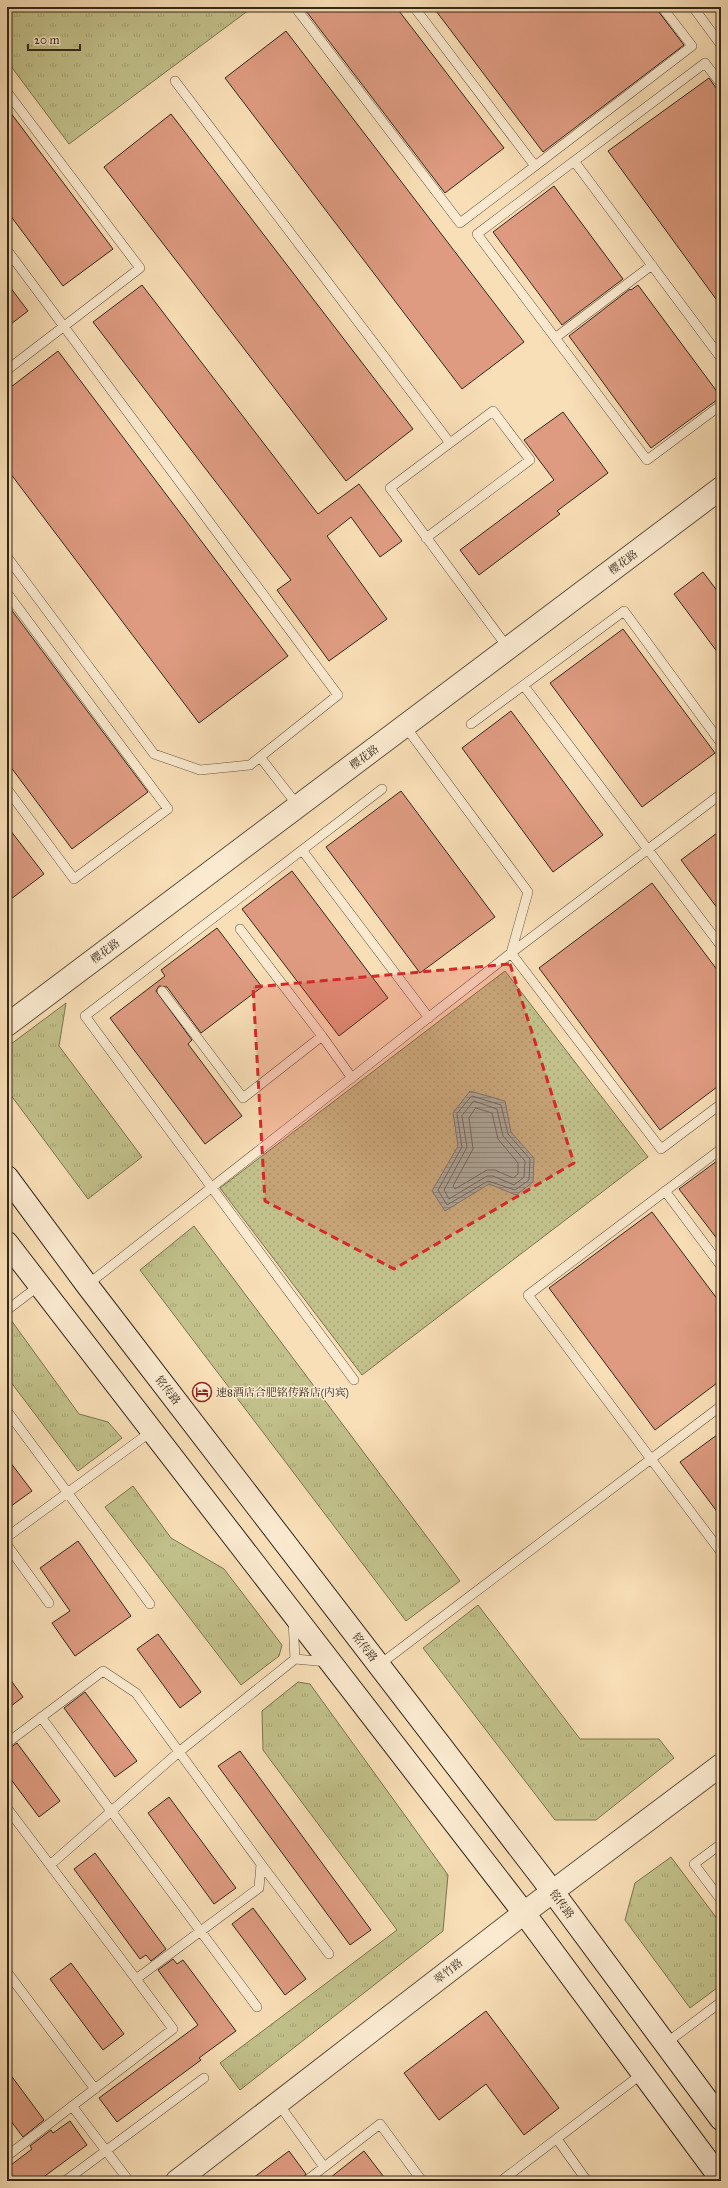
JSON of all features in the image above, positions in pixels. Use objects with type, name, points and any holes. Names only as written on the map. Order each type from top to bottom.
[{"type":"main road","name":"樱花路","points":[[7,1025],[721,488]]},
{"type":"main road","name":"铭传路","points":[[7,1176],[88,1285],[553,1892],[721,2119]]},
{"type":"main road","points":[[7,1243],[524,1913],[721,2179]]},
{"type":"main road","name":"翠竹路","points":[[179,2181],[524,1913],[721,1765]]},
{"type":"lane","points":[[295,7],[460,223],[692,46],[662,7]]},
{"type":"lane","points":[[414,7],[535,166]]},
{"type":"lane","points":[[693,7],[721,45]]},
{"type":"lane","points":[[721,84],[705,62],[477,234],[647,460],[721,405]]},
{"type":"lane","points":[[175,81],[450,443]]},
{"type":"lane","points":[[7,92],[140,268],[7,370]]},
{"type":"lane","points":[[574,161],[721,358]]},
{"type":"lane","points":[[7,250],[338,695],[250,765],[200,770],[154,754],[7,557]]},
{"type":"lane","points":[[555,338],[652,265]]},
{"type":"lane","points":[[426,538],[530,460],[493,411],[390,488],[426,538],[508,648]]},
{"type":"lane","points":[[7,593],[168,809],[74,879],[7,789]]},
{"type":"lane","points":[[471,724],[624,611],[721,743]]},
{"type":"lane","points":[[524,686],[721,946]]},
{"type":"lane","points":[[405,726],[528,892],[512,953]]},
{"type":"lane","points":[[260,757],[298,806]]},
{"type":"lane","points":[[354,1380],[85,1016],[382,789]]},
{"type":"lane","points":[[88,1285],[512,953],[721,794]]},
{"type":"lane","points":[[302,850],[429,1018]]},
{"type":"lane","points":[[240,929],[322,1036],[352,1078]]},
{"type":"lane","points":[[512,953],[661,1149],[721,1104]]},
{"type":"lane","points":[[162,991],[244,1098],[322,1036]]},
{"type":"lane","points":[[721,1149],[528,1295],[721,1552]]},
{"type":"lane","points":[[665,1191],[721,1266]]},
{"type":"lane","points":[[7,1310],[40,1285]]},
{"type":"lane","points":[[379,1665],[721,1406]]},
{"type":"lane","points":[[7,1412],[150,1604]]},
{"type":"lane","points":[[7,1537],[152,1431]]},
{"type":"lane","points":[[7,1545],[49,1603]]},
{"type":"lane","points":[[292,1613],[295,1659]]},
{"type":"lane","points":[[50,1865],[180,1751],[295,1659],[331,1662]]},
{"type":"lane","points":[[7,1743],[103,1671],[136,1693],[329,1954]]},
{"type":"lane","points":[[41,1717],[257,2007]]},
{"type":"lane","points":[[7,1808],[173,2029],[7,2156]]},
{"type":"lane","points":[[721,1844],[694,1864],[721,1900]]},
{"type":"lane","points":[[136,1979],[259,1888],[261,1864]]},
{"type":"lane","points":[[7,1972],[95,2089]]},
{"type":"lane","points":[[665,2044],[721,2002]]},
{"type":"lane","points":[[501,2181],[643,2074]]},
{"type":"lane","points":[[65,2181],[204,2078]]},
{"type":"lane","points":[[278,2103],[324,2167]]},
{"type":"lane","points":[[72,2106],[129,2181]]},
{"type":"lane","points":[[306,2181],[380,2124],[422,2181]]},
{"type":"lane","points":[[557,2139],[587,2181]]},
{"type":"highlighted area","points":[[510,964],[574,1163],[394,1269],[265,1201],[253,987]]},
{"type":"green space","points":[[7,7],[253,7],[69,144],[7,61]]},
{"type":"green space","points":[[505,971],[648,1157],[362,1375],[220,1188]]},
{"type":"green space","points":[[66,1003],[59,1046],[142,1157],[88,1199],[7,1090],[7,1047]]},
{"type":"green space","points":[[194,1226],[460,1581],[406,1621],[140,1270]]},
{"type":"green space","points":[[11,1320],[79,1414],[108,1422],[122,1438],[78,1471],[7,1377],[7,1324]]},
{"type":"green space","points":[[133,1486],[171,1538],[224,1569],[282,1645],[279,1656],[241,1685],[105,1507]]},
{"type":"green space","points":[[478,1605],[580,1739],[659,1739],[674,1758],[596,1820],[555,1820],[423,1648]]},
{"type":"green space","points":[[298,1682],[310,1684],[448,1875],[443,1931],[240,2090],[220,2063],[397,1930],[263,1750],[262,1711]]},
{"type":"green space","points":[[671,1857],[721,1924],[721,1985],[690,2008],[625,1920],[635,1883]]},
{"type":"water","points":[[470,1091],[505,1101],[511,1132],[534,1158],[533,1182],[516,1195],[489,1184],[445,1211],[432,1191],[458,1146],[453,1113]]},
{"type":"building","points":[[303,7],[396,7],[504,148],[445,193]]},
{"type":"building","points":[[433,7],[655,7],[684,45],[543,152]]},
{"type":"building","points":[[286,31],[524,342],[462,389],[225,78]]},
{"type":"building","points":[[709,78],[716,88],[721,90],[721,306],[608,151]]},
{"type":"building","points":[[7,108],[113,249],[63,286],[7,211]]},
{"type":"building","points":[[171,114],[413,429],[346,481],[104,167]]},
{"type":"building","points":[[554,186],[623,279],[562,325],[493,232]]},
{"type":"building","points":[[7,283],[28,311],[7,327]]},
{"type":"building","points":[[142,285],[318,514],[359,484],[402,541],[380,557],[351,517],[327,536],[387,619],[329,661],[277,590],[291,580],[93,322]]},
{"type":"building","points":[[638,285],[721,397],[651,448],[569,336],[630,289],[631,290]]},
{"type":"building","points":[[58,351],[288,656],[199,723],[7,469],[7,390]]},
{"type":"building","points":[[563,412],[608,473],[557,511],[560,514],[479,575],[460,550],[554,480],[524,440]]},
{"type":"building","points":[[703,572],[721,596],[721,657],[674,594]]},
{"type":"building","points":[[7,604],[148,792],[72,849],[7,762]]},
{"type":"building","points":[[623,629],[715,753],[642,807],[550,683]]},
{"type":"building","points":[[511,711],[603,835],[553,872],[462,748]]},
{"type":"building","points":[[401,791],[495,917],[420,973],[326,847]]},
{"type":"building","points":[[7,826],[44,874],[7,902]]},
{"type":"building","points":[[721,830],[721,913],[681,860]]},
{"type":"building","points":[[292,871],[388,998],[339,1036],[242,909]]},
{"type":"building","points":[[652,883],[721,975],[721,1084],[660,1130],[539,968]]},
{"type":"building","points":[[217,928],[262,987],[201,1033],[167,987],[159,986],[156,991],[192,1040],[188,1044],[242,1116],[205,1144],[110,1018],[165,976],[161,970]]},
{"type":"building","points":[[721,1158],[721,1244],[679,1189]]},
{"type":"building","points":[[652,1212],[721,1304],[721,1380],[655,1430],[549,1288]]},
{"type":"building","points":[[721,1432],[721,1517],[680,1462]]},
{"type":"building","points":[[7,1458],[32,1491],[7,1509]]},
{"type":"building","points":[[78,1541],[131,1616],[75,1656],[52,1623],[70,1611],[40,1568]]},
{"type":"building","points":[[158,1634],[201,1692],[180,1708],[137,1649]]},
{"type":"building","points":[[7,1675],[23,1697],[7,1709]]},
{"type":"building","points":[[85,1692],[137,1761],[115,1777],[64,1708]]},
{"type":"building","points":[[17,1743],[60,1801],[39,1817],[7,1774],[7,1750]]},
{"type":"building","points":[[240,1751],[371,1930],[350,1945],[218,1766]]},
{"type":"building","points":[[169,1797],[236,1888],[214,1904],[148,1813]]},
{"type":"building","points":[[95,1853],[166,1949],[151,1961],[146,1955],[140,1959],[74,1869]]},
{"type":"building","points":[[253,1908],[306,1979],[285,1995],[232,1924]]},
{"type":"building","points":[[173,1959],[177,1964],[183,1960],[236,2031],[199,2058],[201,2060],[117,2122],[99,2098],[198,2025],[158,1970]]},
{"type":"building","points":[[71,1963],[124,2034],[103,2050],[50,1979]]},
{"type":"building","points":[[486,2011],[559,2108],[524,2135],[486,2084],[439,2120],[404,2073]]},
{"type":"building","points":[[7,2070],[44,2120],[23,2137],[7,2116]]},
{"type":"building","points":[[70,2121],[87,2145],[38,2181],[7,2181],[7,2168],[32,2149],[30,2146],[51,2130],[53,2133]]},
{"type":"building","points":[[289,2151],[306,2174],[300,2181],[249,2181]]},
{"type":"building","points":[[364,2151],[387,2181],[326,2181]]},
{"type":"place","name":"速8酒店合肥铭传路店(内宾)","points":[[202,1392]]}]
